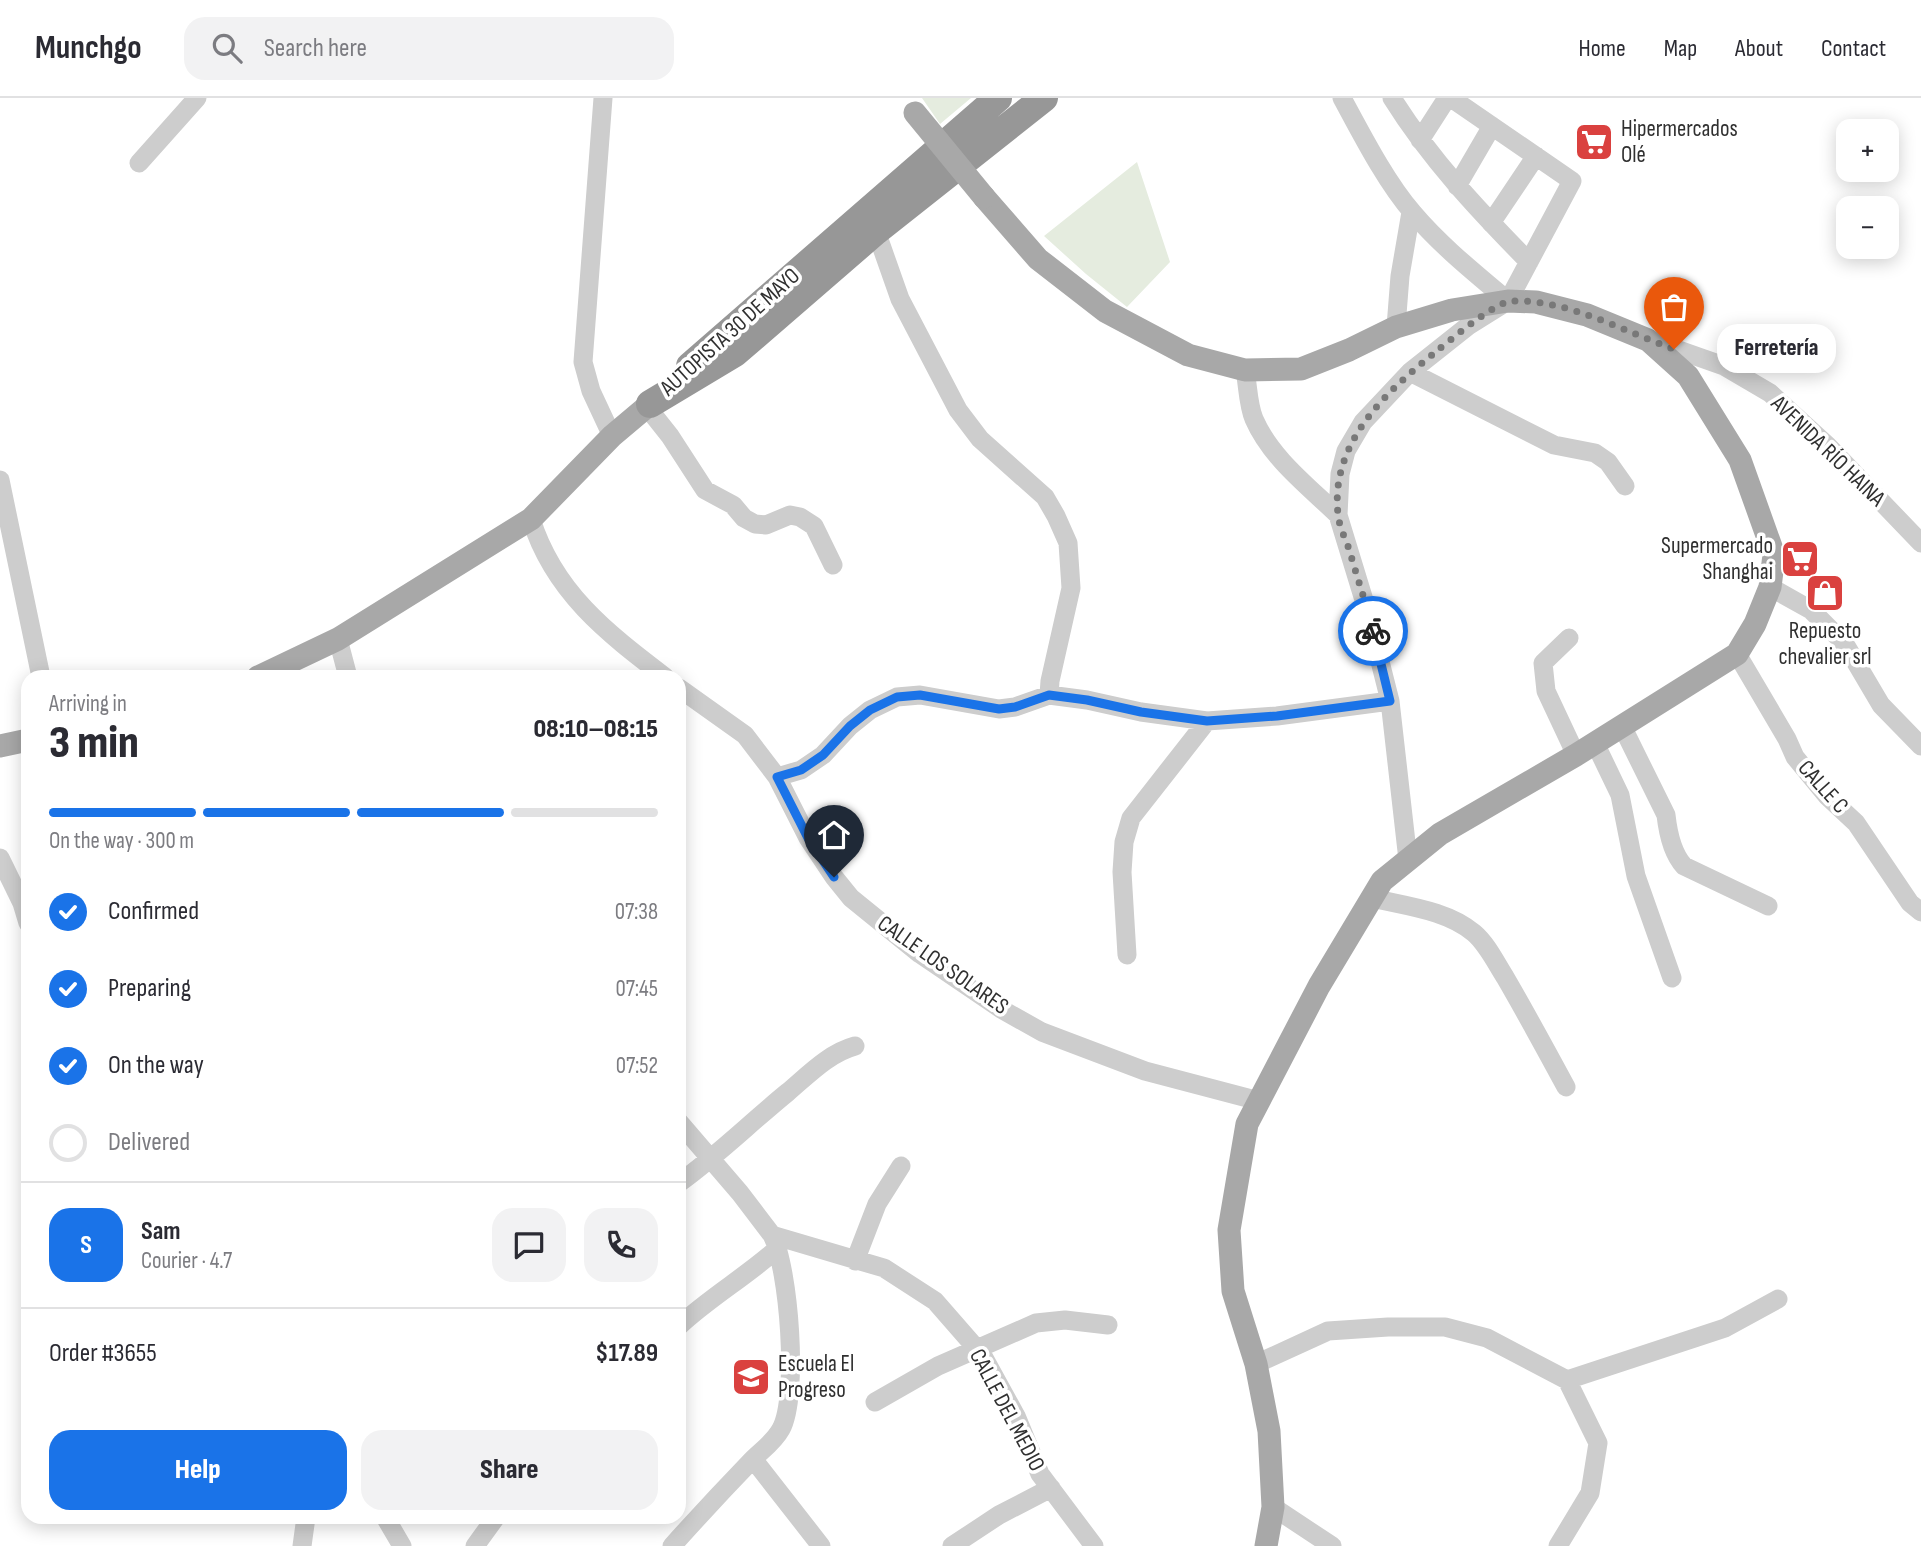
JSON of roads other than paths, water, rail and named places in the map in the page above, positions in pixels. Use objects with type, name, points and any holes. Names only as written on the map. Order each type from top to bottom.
[{"type":"highway","name":"AUTOPISTA 30 DE MAYO","points":[[648,405],[721,338],[998,98]]},
{"type":"highway","name":"AUTOPISTA 30 DE MAYO","points":[[648,405],[736,353],[876,231],[1044,98]]},
{"type":"main road","points":[[910,106],[1038,259],[1105,311],[1188,355],[1245,370],[1301,369],[1396,327],[1452,310],[1508,301],[1536,302],[1587,315],[1648,340],[1688,376],[1740,460],[1774,555],[1770,587],[1755,624],[1737,654],[1585,749],[1440,834],[1382,881],[1319,986],[1247,1124],[1229,1230],[1233,1291],[1256,1364],[1269,1431],[1273,1507],[1266,1546]]},
{"type":"main road","points":[[273,670],[338,639],[531,519],[612,436],[648,405]]},
{"type":"main road","points":[[0,746],[21,742]]},
{"type":"street","points":[[139,163],[197,98]]},
{"type":"street","points":[[603,98],[583,362],[591,391],[612,436]]},
{"type":"street","points":[[1392,98],[1420,140],[1457,186],[1529,262]]},
{"type":"street","points":[[1408,860],[1390,701],[1367,610],[1338,514],[1340,474],[1346,451],[1363,422],[1410,372],[1468,326],[1508,301],[1572,181],[1449,98],[1420,140]]},
{"type":"street","points":[[1346,99],[1377,159],[1411,212],[1465,266],[1508,301]]},
{"type":"street","points":[[1457,186],[1492,126]]},
{"type":"street","points":[[1492,223],[1536,156]]},
{"type":"street","points":[[1396,327],[1411,212]]},
{"type":"street","points":[[876,231],[900,299],[958,410],[980,439],[1045,497],[1068,543],[1071,588],[1049,695]]},
{"type":"street","name":"AVENIDA RÍO HAINA","points":[[1648,340],[1724,366],[1770,393],[1828,446],[1921,543]]},
{"type":"street","points":[[1245,370],[1253,417],[1263,436],[1281,460],[1338,514]]},
{"type":"street","points":[[1410,372],[1554,445],[1595,453],[1608,462],[1625,486]]},
{"type":"street","points":[[648,405],[705,490],[733,505],[744,518],[755,524],[765,525],[790,516],[800,517],[814,526],[833,565]]},
{"type":"street","points":[[0,480],[40,670]]},
{"type":"street","points":[[531,519],[552,569],[575,599],[601,627],[656,670]]},
{"type":"street","points":[[1770,587],[1811,610],[1845,644],[1881,705],[1921,746]]},
{"type":"street","points":[[1569,638],[1543,663],[1546,691],[1620,795],[1636,876],[1672,978]]},
{"type":"street","points":[[338,639],[346,670]]},
{"type":"street","name":"CALLE C","points":[[1737,654],[1787,738],[1795,757],[1827,796],[1856,823],[1910,903],[1921,912]]},
{"type":"street","name":"CALLE LOS SOLARES","points":[[686,693],[745,735],[777,777],[808,838],[851,898],[920,954],[1001,1009],[1042,1032],[1144,1070],[1259,1101]]},
{"type":"street","points":[[777,777],[801,770],[823,755],[850,726],[870,710],[897,697],[920,695],[999,709],[1015,707],[1049,695],[1207,721],[1277,716],[1390,701]]},
{"type":"street","points":[[1127,956],[1122,872],[1124,842],[1131,818],[1207,721]]},
{"type":"street","points":[[1622,726],[1666,815],[1668,831],[1679,860],[1684,866],[1768,906]]},
{"type":"street","points":[[0,858],[21,901]]},
{"type":"street","points":[[1372,898],[1431,912],[1453,920],[1475,933],[1493,957],[1566,1087]]},
{"type":"street","points":[[686,1178],[814,1069],[843,1049],[855,1046]]},
{"type":"street","points":[[674,1545],[753,1459],[775,1439],[787,1414],[790,1357],[785,1279],[775,1242],[740,1193],[686,1131]]},
{"type":"street","points":[[855,1261],[877,1204],[901,1166]]},
{"type":"street","points":[[686,1319],[756,1268],[775,1242]]},
{"type":"street","name":"CALLE DEL MEDIO","points":[[775,1242],[884,1268],[935,1301],[978,1349],[1016,1416],[1040,1474],[1094,1546]]},
{"type":"street","points":[[1567,1380],[1725,1328],[1778,1299]]},
{"type":"street","points":[[875,1402],[938,1366],[1036,1323],[1065,1320],[1108,1325]]},
{"type":"street","points":[[1256,1364],[1328,1331],[1445,1327],[1487,1338],[1567,1380],[1598,1443],[1590,1493],[1558,1546]]},
{"type":"street","points":[[753,1459],[821,1546]]},
{"type":"street","points":[[952,1546],[999,1515],[1051,1488]]},
{"type":"street","points":[[1273,1507],[1332,1546]]},
{"type":"street","points":[[302,1546],[305,1524]]},
{"type":"street","points":[[389,1524],[402,1546]]},
{"type":"street","points":[[475,1546],[491,1524]]},
{"type":"place","name":"Hipermercados Olé","points":[[1594,142]]},
{"type":"place","name":"Ferretería","points":[[1674,349]]},
{"type":"place","name":"Supermercado Shanghai","points":[[1800,559]]},
{"type":"place","name":"Repuesto chevalier srl","points":[[1825,593]]},
{"type":"place","name":"Escuela El Progreso","points":[[751,1377]]}]
